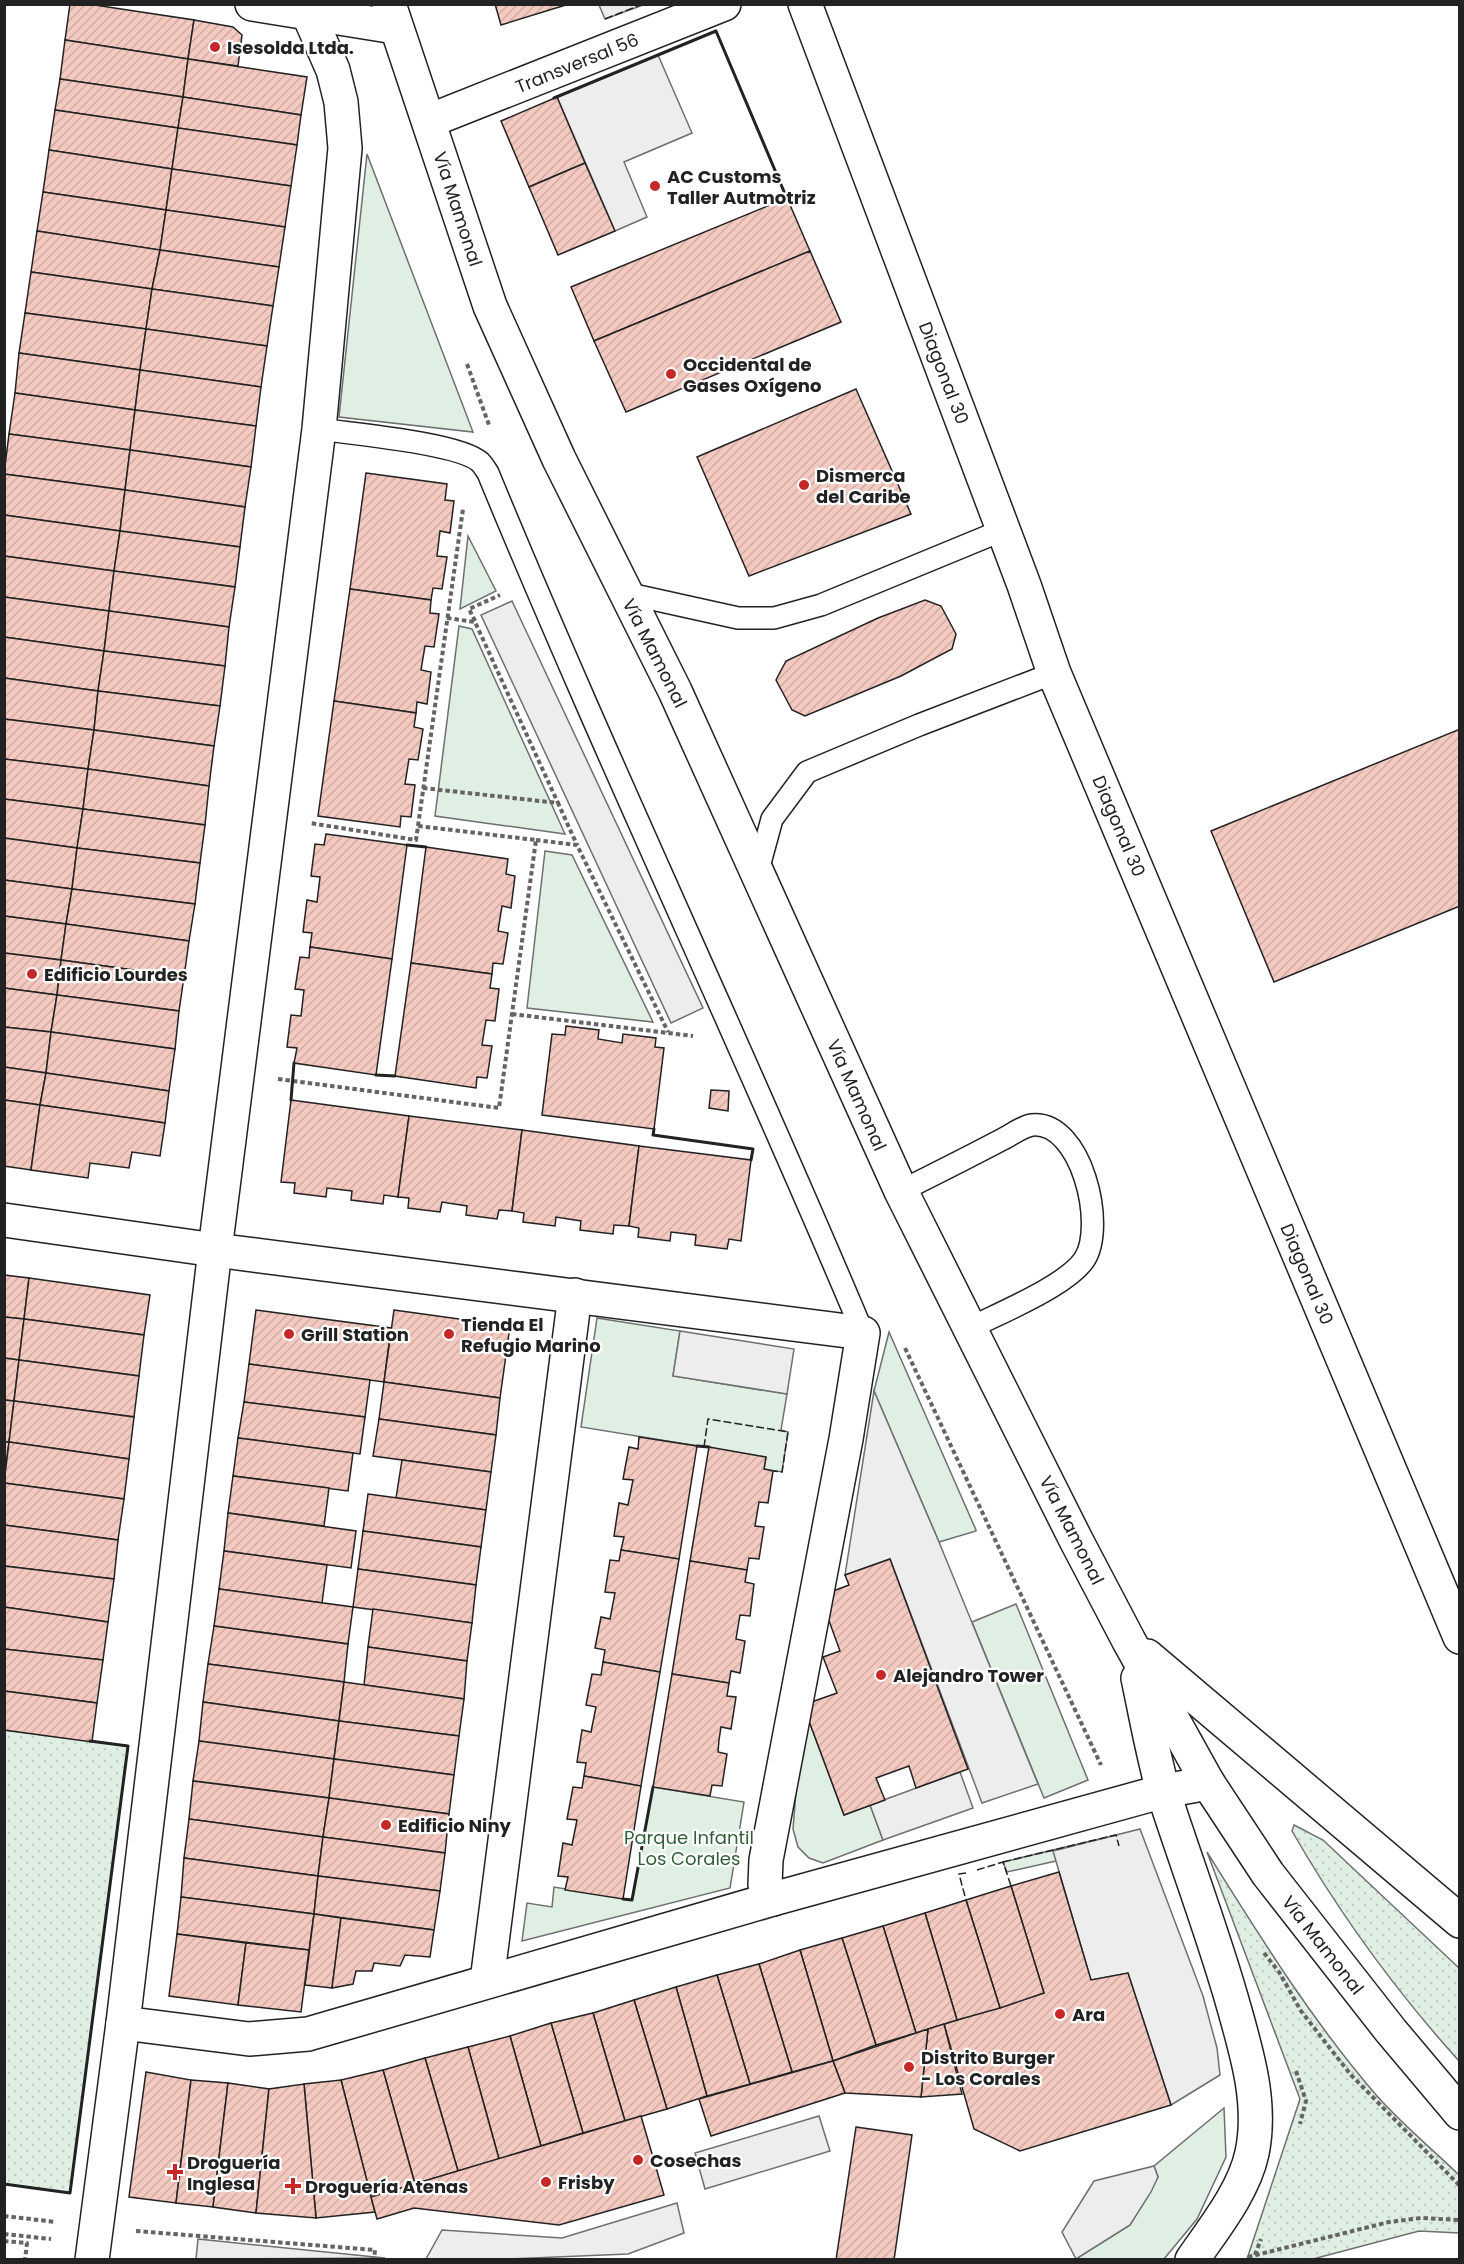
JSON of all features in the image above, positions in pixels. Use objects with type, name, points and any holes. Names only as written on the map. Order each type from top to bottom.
[{"type":"street","points":[[252,4],[308,13],[392,16]]},
{"type":"street","name":"Transversal 56","points":[[429,121],[724,4]]},
{"type":"street","name":"Diagonal 30","points":[[805,4],[1003,530],[1054,673],[1460,1637]]},
{"type":"street","points":[[95,2244],[215,1250],[319,429],[345,148],[341,102],[333,70],[308,13]]},
{"type":"street","name":"Vía Mamonal","points":[[392,16],[490,306],[559,459],[675,691],[901,1191],[1129,1641],[1208,1783],[1290,1905],[1460,2113]]},
{"type":"street","points":[[4,1220],[215,1250],[863,1333],[846,1439],[766,1860],[765,1885],[773,1899]]},
{"type":"street","points":[[487,1981],[575,1295]]},
{"type":"street","points":[[1129,1641],[1164,1791],[1217,1950],[1251,2073],[1255,2116],[1251,2157],[1231,2204],[1191,2259]]},
{"type":"street","points":[[1129,1641],[1460,1920]]},
{"type":"street","points":[[123,2023],[249,2039],[308,2034],[773,1899],[1164,1791],[1208,1783]]},
{"type":"lane","points":[[319,429],[438,446],[465,453],[481,462],[738,1042],[863,1333]]},
{"type":"lane","points":[[625,593],[738,618],[774,618],[821,605],[1003,530]]},
{"type":"lane","points":[[757,874],[772,819],[807,772],[919,725],[1054,673]]},
{"type":"lane","points":[[901,1191],[1032,1125],[1056,1130],[1071,1148],[1088,1184],[1092,1218],[1090,1243],[1083,1260],[1056,1284],[970,1328]]},
{"type":"path","points":[[270,817],[416,840],[463,509],[465,453]]},
{"type":"path","points":[[532,580],[470,609],[577,845],[668,1032]]},
{"type":"path","points":[[447,618],[476,622]]},
{"type":"path","points":[[423,788],[558,803]]},
{"type":"path","points":[[418,826],[577,845]]},
{"type":"path","points":[[238,1074],[499,1108],[536,840]]},
{"type":"path","points":[[512,1014],[738,1042]]},
{"type":"path","points":[[1259,1947],[1279,1972],[1301,2011],[1351,2075],[1460,2186]]},
{"type":"path","points":[[1295,2070],[1306,2101],[1297,2134]]},
{"type":"path","points":[[4,2216],[57,2222],[56,2231]]},
{"type":"path","points":[[1248,2257],[1389,2222],[1421,2218],[1460,2220]]},
{"type":"path","points":[[4,2234],[55,2239]]},
{"type":"path","points":[[1255,2255],[1262,2235]]},
{"type":"path","points":[[4,2241],[27,2243],[25,2259]]},
{"type":"path","points":[[95,2244],[375,2250],[374,2259]]},
{"type":"green space","points":[[367,154],[473,432],[339,417]]},
{"type":"green space","points":[[468,536],[496,591],[460,609]]},
{"type":"green space","points":[[459,626],[472,629],[565,834],[435,816]]},
{"type":"green space","points":[[545,851],[572,855],[653,1022],[527,1008]]},
{"type":"green space","points":[[597,1318],[680,1331],[673,1376],[787,1394],[781,1430],[788,1432],[782,1472],[764,1469],[766,1457],[581,1427]]},
{"type":"green space","points":[[889,1332],[976,1531],[939,1542],[874,1391]]},
{"type":"green space","points":[[1016,1604],[1088,1780],[1044,1798],[972,1622]]},
{"type":"green space","points":[[803,1705],[844,1815],[870,1805],[883,1840],[823,1863],[809,1858],[798,1847],[793,1829]]},
{"type":"green space","points":[[5,1730],[128,1746],[70,2193],[5,2184]]},
{"type":"green space","name":"Parque Infantil Los Corales","points":[[653,1787],[744,1802],[730,1888],[522,1941],[527,1903],[552,1907],[554,1887],[632,1900]]},
{"type":"green space","points":[[1294,1825],[1323,1840],[1459,1968],[1459,2061],[1369,1950],[1310,1862],[1292,1831]]},
{"type":"green space","points":[[1116,1835],[1056,1861],[1007,1872],[1003,1862]]},
{"type":"green space","points":[[1207,1852],[1287,1977],[1330,2038],[1377,2096],[1459,2175],[1459,2233],[1419,2231],[1313,2259],[1247,2259],[1300,2099]]},
{"type":"green space","points":[[1224,2108],[1226,2157],[1197,2219],[1164,2259],[1074,2260],[1130,2225],[1158,2177],[1154,2166]]},
{"type":"shaded area","points":[[599,5],[643,5],[605,19]]},
{"type":"shaded area","points":[[658,55],[692,133],[624,162],[647,217],[615,231],[557,97]]},
{"type":"shaded area","points":[[512,601],[703,1008],[671,1023],[481,615]]},
{"type":"shaded area","points":[[680,1331],[794,1349],[787,1394],[673,1376]]},
{"type":"shaded area","points":[[874,1391],[939,1542],[1038,1784],[982,1803],[890,1559],[845,1575]]},
{"type":"shaded area","points":[[960,1772],[973,1808],[883,1840],[870,1805]]},
{"type":"shaded area","points":[[1140,1829],[1203,1996],[1217,2048],[1220,2075],[1171,2105],[1128,1973],[1091,1980],[1053,1851]]},
{"type":"shaded area","points":[[819,2116],[830,2151],[705,2189],[695,2153]]},
{"type":"shaded area","points":[[1154,2166],[1158,2177],[1130,2225],[1076,2259],[1062,2232],[1094,2181]]},
{"type":"shaded area","points":[[677,2203],[684,2233],[628,2254],[508,2259],[426,2259],[442,2230],[562,2238]]},
{"type":"shaded area","points":[[198,2239],[385,2258],[196,2259]]},
{"type":"building","points":[[70,4],[88,4],[194,20],[188,59],[65,40]]},
{"type":"building","points":[[495,4],[569,4],[501,25]]},
{"type":"building","name":"Isesolda Ltda.","points":[[194,20],[233,27],[242,35],[238,66],[188,59]]},
{"type":"building","points":[[65,40],[188,59],[183,97],[60,79]]},
{"type":"building","points":[[188,59],[307,77],[301,115],[183,97]]},
{"type":"building","points":[[60,79],[183,97],[178,128],[55,110]]},
{"type":"building","points":[[183,97],[301,115],[297,145],[178,128]]},
{"type":"building","points":[[557,97],[585,163],[529,187],[501,121]]},
{"type":"building","points":[[55,110],[178,128],[172,169],[49,150]]},
{"type":"building","points":[[178,128],[297,145],[291,186],[172,169]]},
{"type":"building","points":[[49,150],[172,169],[166,210],[43,192]]},
{"type":"building","points":[[585,163],[615,231],[558,255],[529,187]]},
{"type":"building","points":[[172,169],[291,186],[285,227],[166,210]]},
{"type":"building","points":[[43,192],[166,210],[160,250],[37,231]]},
{"type":"building","points":[[787,198],[810,251],[594,341],[571,287]]},
{"type":"building","points":[[166,210],[285,227],[279,267],[160,250]]},
{"type":"building","points":[[37,231],[160,250],[152,289],[31,272]]},
{"type":"building","points":[[160,250],[279,267],[273,306],[152,289]]},
{"type":"building","points":[[810,251],[841,322],[626,412],[594,341]]},
{"type":"building","points":[[31,272],[152,289],[146,329],[25,313]]},
{"type":"building","points":[[152,289],[273,306],[267,346],[146,329]]},
{"type":"building","points":[[25,313],[146,329],[140,370],[19,353]]},
{"type":"building","points":[[146,329],[267,346],[261,387],[140,370]]},
{"type":"building","points":[[19,353],[140,370],[135,410],[15,393]]},
{"type":"building","points":[[140,370],[261,387],[256,426],[135,410]]},
{"type":"building","name":"Dismerca del Caribe","points":[[856,389],[911,514],[749,576],[697,457]]},
{"type":"building","points":[[15,393],[135,410],[130,450],[9,434]]},
{"type":"building","points":[[135,410],[256,426],[251,467],[130,450]]},
{"type":"building","points":[[9,434],[130,450],[125,490],[4,474]]},
{"type":"building","points":[[130,450],[251,467],[245,507],[125,490]]},
{"type":"building","points":[[366,473],[447,484],[445,500],[454,501],[450,533],[440,531],[437,556],[447,557],[442,589],[433,588],[431,600],[350,589]]},
{"type":"building","points":[[4,474],[125,490],[120,531],[4,515]]},
{"type":"building","points":[[125,490],[245,507],[240,547],[120,531]]},
{"type":"building","points":[[4,515],[120,531],[114,571],[4,556]]},
{"type":"building","points":[[120,531],[240,547],[235,587],[114,571]]},
{"type":"building","points":[[4,556],[114,571],[109,611],[4,597]]},
{"type":"building","points":[[114,571],[235,587],[229,627],[109,611]]},
{"type":"building","points":[[350,589],[431,600],[430,613],[439,614],[434,647],[425,646],[421,670],[431,672],[427,704],[417,702],[416,713],[334,701]]},
{"type":"building","points":[[4,597],[109,611],[104,651],[4,637]]},
{"type":"building","points":[[925,600],[941,606],[956,634],[952,649],[901,676],[805,716],[792,710],[776,680],[786,661],[878,618]]},
{"type":"building","points":[[109,611],[229,627],[225,666],[104,651]]},
{"type":"building","points":[[4,637],[104,651],[98,691],[4,678]]},
{"type":"building","points":[[104,651],[225,666],[220,706],[98,691]]},
{"type":"building","points":[[4,678],[98,691],[94,730],[4,719]]},
{"type":"building","points":[[98,691],[220,706],[214,746],[94,730]]},
{"type":"building","points":[[334,701],[416,713],[414,727],[423,729],[418,760],[409,759],[405,784],[415,785],[411,817],[401,816],[400,827],[318,816]]},
{"type":"building","points":[[4,719],[94,730],[88,769],[4,759]]},
{"type":"building","points":[[1460,729],[1460,906],[1274,982],[1211,831]]},
{"type":"building","points":[[94,730],[214,746],[209,786],[88,769]]},
{"type":"building","points":[[4,759],[88,769],[83,809],[4,799]]},
{"type":"building","points":[[88,769],[209,786],[205,825],[83,809]]},
{"type":"building","points":[[4,799],[83,809],[77,848],[4,838]]},
{"type":"building","points":[[83,809],[205,825],[200,863],[77,848]]},
{"type":"building","points":[[326,834],[407,845],[392,959],[310,947],[312,933],[303,932],[307,900],[317,902],[320,877],[311,876],[315,844],[324,845]]},
{"type":"building","points":[[4,838],[77,848],[72,889],[4,880]]},
{"type":"building","points":[[426,847],[508,859],[506,874],[515,876],[511,908],[502,906],[498,931],[508,933],[503,964],[493,963],[492,974],[411,963]]},
{"type":"building","points":[[77,848],[200,863],[195,904],[72,889]]},
{"type":"building","points":[[4,880],[72,889],[66,924],[4,916]]},
{"type":"building","points":[[72,889],[195,904],[189,941],[66,924]]},
{"type":"building","points":[[4,916],[66,924],[61,960],[4,953]]},
{"type":"building","points":[[66,924],[189,941],[184,977],[61,960]]},
{"type":"building","points":[[310,947],[392,959],[376,1075],[294,1063],[297,1048],[287,1047],[291,1015],[301,1016],[304,990],[295,989],[300,957],[309,958]]},
{"type":"building","name":"Edificio Lourdes","points":[[4,953],[61,960],[57,995],[4,988]]},
{"type":"building","points":[[61,960],[184,977],[179,1011],[57,995]]},
{"type":"building","points":[[411,963],[492,974],[490,988],[499,989],[495,1021],[486,1020],[482,1045],[492,1046],[487,1078],[477,1077],[476,1088],[395,1076]]},
{"type":"building","points":[[4,988],[57,995],[51,1032],[4,1027]]},
{"type":"building","points":[[57,995],[179,1011],[175,1049],[51,1032]]},
{"type":"building","points":[[566,1026],[599,1030],[598,1039],[622,1043],[623,1034],[656,1038],[655,1047],[664,1048],[654,1129],[542,1115],[552,1034],[565,1035]]},
{"type":"building","points":[[4,1027],[51,1032],[46,1073],[4,1067]]},
{"type":"building","points":[[51,1032],[175,1049],[169,1091],[46,1073]]},
{"type":"building","points":[[4,1067],[46,1073],[40,1105],[4,1100]]},
{"type":"building","points":[[46,1073],[169,1091],[165,1123],[40,1105]]},
{"type":"building","points":[[711,1090],[729,1091],[728,1111],[709,1108]]},
{"type":"building","points":[[4,1100],[40,1105],[31,1170],[4,1166]]},
{"type":"building","points":[[291,1100],[409,1116],[398,1197],[384,1195],[383,1204],[351,1200],[352,1191],[327,1188],[326,1197],[294,1193],[295,1183],[281,1182]]},
{"type":"building","points":[[40,1105],[165,1123],[160,1156],[132,1152],[129,1168],[90,1163],[88,1178],[31,1170]]},
{"type":"building","points":[[409,1116],[522,1130],[512,1211],[499,1210],[497,1219],[466,1215],[467,1206],[442,1202],[440,1212],[408,1208],[409,1198],[398,1197]]},
{"type":"building","points":[[522,1130],[639,1146],[629,1226],[614,1225],[613,1234],[580,1230],[581,1221],[556,1217],[555,1226],[523,1222],[524,1213],[512,1211]]},
{"type":"building","points":[[639,1146],[751,1160],[741,1241],[729,1239],[727,1249],[695,1245],[696,1235],[671,1232],[670,1241],[638,1237],[639,1228],[629,1226]]},
{"type":"building","points":[[4,1275],[29,1278],[24,1319],[4,1317]]},
{"type":"building","points":[[29,1278],[150,1295],[144,1335],[24,1319]]},
{"type":"building","points":[[256,1310],[391,1328],[384,1382],[249,1364]]},
{"type":"building","points":[[394,1310],[510,1326],[500,1398],[384,1382]]},
{"type":"building","points":[[4,1317],[24,1319],[19,1360],[4,1358]]},
{"type":"building","points":[[24,1319],[144,1335],[139,1376],[19,1360]]},
{"type":"building","points":[[4,1358],[19,1360],[14,1401],[4,1400]]},
{"type":"building","points":[[19,1360],[139,1376],[134,1417],[14,1401]]},
{"type":"building","points":[[249,1364],[370,1380],[365,1417],[244,1402]]},
{"type":"building","points":[[384,1382],[500,1398],[496,1435],[379,1419]]},
{"type":"building","points":[[4,1400],[14,1401],[9,1442],[4,1442]]},
{"type":"building","points":[[14,1401],[134,1417],[129,1459],[9,1442]]},
{"type":"building","points":[[244,1402],[365,1417],[360,1454],[238,1438]]},
{"type":"building","points":[[379,1419],[496,1435],[491,1472],[373,1456]]},
{"type":"building","points":[[639,1437],[697,1446],[679,1559],[621,1550],[624,1537],[614,1536],[619,1503],[628,1505],[633,1480],[623,1479],[629,1447],[638,1449]]},
{"type":"building","points":[[238,1438],[353,1453],[348,1491],[233,1476]]},
{"type":"building","points":[[4,1442],[9,1442],[4,1482]]},
{"type":"building","points":[[9,1442],[129,1459],[124,1499],[4,1483]]},
{"type":"building","points":[[709,1447],[766,1457],[764,1469],[773,1471],[768,1503],[759,1502],[755,1526],[764,1527],[759,1559],[749,1558],[747,1570],[690,1561]]},
{"type":"building","points":[[402,1460],[491,1472],[486,1510],[396,1498]]},
{"type":"building","points":[[233,1476],[329,1488],[324,1526],[228,1513]]},
{"type":"building","points":[[4,1483],[124,1499],[118,1540],[4,1525]]},
{"type":"building","points":[[368,1494],[486,1510],[481,1547],[363,1531]]},
{"type":"building","points":[[228,1513],[356,1531],[351,1568],[224,1551]]},
{"type":"building","points":[[4,1525],[118,1540],[114,1579],[4,1566]]},
{"type":"building","points":[[363,1531],[481,1547],[476,1585],[358,1569]]},
{"type":"building","points":[[621,1550],[679,1559],[660,1672],[603,1662],[605,1650],[595,1648],[601,1617],[610,1619],[615,1593],[605,1592],[610,1560],[619,1561]]},
{"type":"building","points":[[224,1551],[327,1565],[322,1603],[219,1589]]},
{"type":"building","name":"Alejandro Tower","points":[[890,1559],[968,1769],[916,1788],[909,1766],[876,1778],[885,1800],[844,1815],[803,1705],[837,1693],[823,1657],[840,1651],[820,1596],[849,1585],[845,1575]]},
{"type":"building","points":[[690,1561],[747,1570],[745,1582],[754,1584],[750,1616],[740,1615],[736,1639],[745,1641],[740,1673],[731,1671],[729,1683],[672,1674]]},
{"type":"building","points":[[4,1566],[114,1579],[108,1622],[4,1607]]},
{"type":"building","points":[[358,1569],[476,1585],[472,1623],[353,1607]]},
{"type":"building","points":[[219,1589],[353,1607],[348,1644],[214,1626]]},
{"type":"building","points":[[4,1607],[108,1622],[103,1660],[4,1649]]},
{"type":"building","points":[[373,1609],[472,1623],[467,1661],[368,1647]]},
{"type":"building","points":[[214,1626],[348,1644],[344,1682],[208,1664]]},
{"type":"building","points":[[368,1647],[467,1661],[464,1699],[364,1685]]},
{"type":"building","points":[[4,1649],[103,1660],[97,1703],[4,1691]]},
{"type":"building","points":[[603,1662],[660,1672],[641,1786],[584,1776],[586,1763],[577,1762],[582,1730],[591,1732],[596,1707],[586,1705],[592,1674],[601,1675]]},
{"type":"building","points":[[208,1664],[344,1682],[339,1721],[203,1702]]},
{"type":"building","points":[[672,1674],[729,1683],[727,1696],[736,1697],[731,1729],[721,1727],[718,1752],[727,1754],[722,1786],[712,1785],[710,1796],[653,1787]]},
{"type":"building","points":[[344,1682],[464,1699],[459,1736],[339,1721]]},
{"type":"building","points":[[4,1691],[97,1703],[92,1742],[4,1730]]},
{"type":"building","points":[[203,1702],[339,1721],[334,1759],[199,1741]]},
{"type":"building","points":[[339,1721],[459,1736],[454,1775],[334,1759]]},
{"type":"building","points":[[199,1741],[334,1759],[329,1798],[193,1781]]},
{"type":"building","points":[[334,1759],[454,1775],[449,1814],[329,1798]]},
{"type":"building","points":[[584,1776],[641,1786],[623,1899],[565,1890],[568,1877],[558,1876],[563,1843],[572,1845],[577,1820],[567,1819],[573,1787],[582,1788]]},
{"type":"building","points":[[193,1781],[329,1798],[323,1837],[189,1819]]},
{"type":"building","name":"Edificio Niny","points":[[329,1798],[449,1814],[445,1853],[323,1837]]},
{"type":"building","points":[[189,1819],[323,1837],[318,1876],[184,1858]]},
{"type":"building","points":[[323,1837],[445,1853],[440,1891],[318,1876]]},
{"type":"building","points":[[184,1858],[318,1876],[314,1914],[181,1897]]},
{"type":"building","name":"Ara","points":[[1059,1872],[1091,1980],[1128,1973],[1171,2105],[1020,2151],[974,2129],[944,2024],[1044,1993],[1011,1886]]},
{"type":"building","points":[[318,1876],[440,1891],[434,1930],[314,1914]]},
{"type":"building","points":[[1011,1886],[1044,1993],[1000,2008],[966,1900]]},
{"type":"building","points":[[181,1897],[314,1914],[309,1950],[177,1934]]},
{"type":"building","points":[[966,1900],[1000,2008],[957,2020],[925,1913]]},
{"type":"building","points":[[925,1913],[957,2020],[916,2033],[883,1926]]},
{"type":"building","points":[[314,1914],[341,1918],[332,1988],[305,1985]]},
{"type":"building","points":[[341,1918],[434,1930],[430,1957],[405,1955],[400,1966],[374,1963],[372,1971],[356,1971],[353,1984],[332,1988]]},
{"type":"building","points":[[883,1926],[916,2033],[876,2045],[842,1938]]},
{"type":"building","points":[[177,1934],[246,1943],[238,2005],[169,1996]]},
{"type":"building","points":[[842,1938],[876,2045],[833,2061],[800,1950]]},
{"type":"building","points":[[246,1943],[309,1950],[301,2012],[238,2005]]},
{"type":"building","points":[[800,1950],[833,2061],[792,2072],[759,1964]]},
{"type":"building","points":[[759,1964],[792,2072],[750,2084],[717,1975]]},
{"type":"building","points":[[717,1975],[750,2084],[707,2096],[676,1987]]},
{"type":"building","points":[[676,1987],[707,2096],[667,2109],[634,2000]]},
{"type":"building","points":[[634,2000],[667,2109],[625,2121],[593,2013]]},
{"type":"building","points":[[593,2013],[625,2121],[583,2133],[551,2023]]},
{"type":"building","points":[[551,2023],[583,2133],[541,2146],[510,2036]]},
{"type":"building","points":[[944,2024],[962,2094],[921,2097],[928,2029]]},
{"type":"building","points":[[928,2029],[921,2097],[845,2093],[833,2061]]},
{"type":"building","points":[[510,2036],[541,2146],[499,2159],[468,2047]]},
{"type":"building","points":[[468,2047],[499,2159],[458,2171],[425,2058]]},
{"type":"building","points":[[425,2058],[458,2171],[415,2184],[383,2070]]},
{"type":"building","points":[[833,2061],[845,2093],[711,2136],[699,2099]]},
{"type":"building","points":[[383,2070],[415,2184],[371,2197],[341,2080]]},
{"type":"building","points":[[146,2072],[191,2080],[176,2203],[129,2197]]},
{"type":"building","points":[[191,2080],[228,2083],[213,2207],[176,2203]]},
{"type":"building","points":[[341,2080],[375,2212],[316,2218],[304,2084]]},
{"type":"building","points":[[228,2083],[269,2089],[256,2213],[213,2207]]},
{"type":"building","points":[[304,2084],[316,2218],[256,2213],[269,2089]]},
{"type":"building","points":[[641,2116],[664,2195],[559,2225],[414,2208],[377,2219],[371,2197]]},
{"type":"building","points":[[856,2127],[912,2135],[894,2260],[836,2260]]},
{"type":"fence","points":[[605,19],[643,4]]},
{"type":"fence","points":[[704,1447],[708,1419],[788,1432],[782,1472],[773,1471]]},
{"type":"fence","points":[[1003,1862],[1116,1835],[1119,1846]]},
{"type":"fence","points":[[977,1870],[1003,1862],[1011,1886]]},
{"type":"fence","points":[[966,1873],[959,1874],[966,1900]]},
{"type":"wall","points":[[554,98],[716,31],[788,201]]},
{"type":"wall","points":[[407,845],[426,847]]},
{"type":"wall","points":[[291,1100],[294,1063]]},
{"type":"wall","points":[[376,1075],[395,1076]]},
{"type":"wall","points":[[654,1129],[653,1135],[753,1149],[751,1160]]},
{"type":"wall","points":[[697,1446],[709,1447]]},
{"type":"wall","points":[[4,2184],[70,2193],[128,1746],[90,1741]]},
{"type":"wall","points":[[623,1899],[632,1900],[653,1787]]},
{"type":"place","name":"Isesolda Ltda.","points":[[215,47]]},
{"type":"place","name":"AC Customs Taller Autmotriz","points":[[655,186]]},
{"type":"place","name":"Occidental de Gases Oxígeno","points":[[671,374]]},
{"type":"place","name":"Dismerca del Caribe","points":[[804,485]]},
{"type":"place","name":"Edificio Lourdes","points":[[32,974]]},
{"type":"place","name":"Grill Station","points":[[289,1334]]},
{"type":"place","name":"Tienda El Refugio Marino","points":[[449,1334]]},
{"type":"place","name":"Alejandro Tower","points":[[881,1675]]},
{"type":"place","name":"Edificio Niny","points":[[386,1825]]},
{"type":"place","name":"Ara","points":[[1060,2014]]},
{"type":"place","name":"Distrito Burger - Los Corales","points":[[909,2067]]},
{"type":"place","name":"Cosechas","points":[[638,2160]]},
{"type":"place","name":"Droguería Inglesa","points":[[175,2172]]},
{"type":"place","name":"Frisby","points":[[546,2182]]},
{"type":"place","name":"Droguería Atenas","points":[[293,2186]]}]
